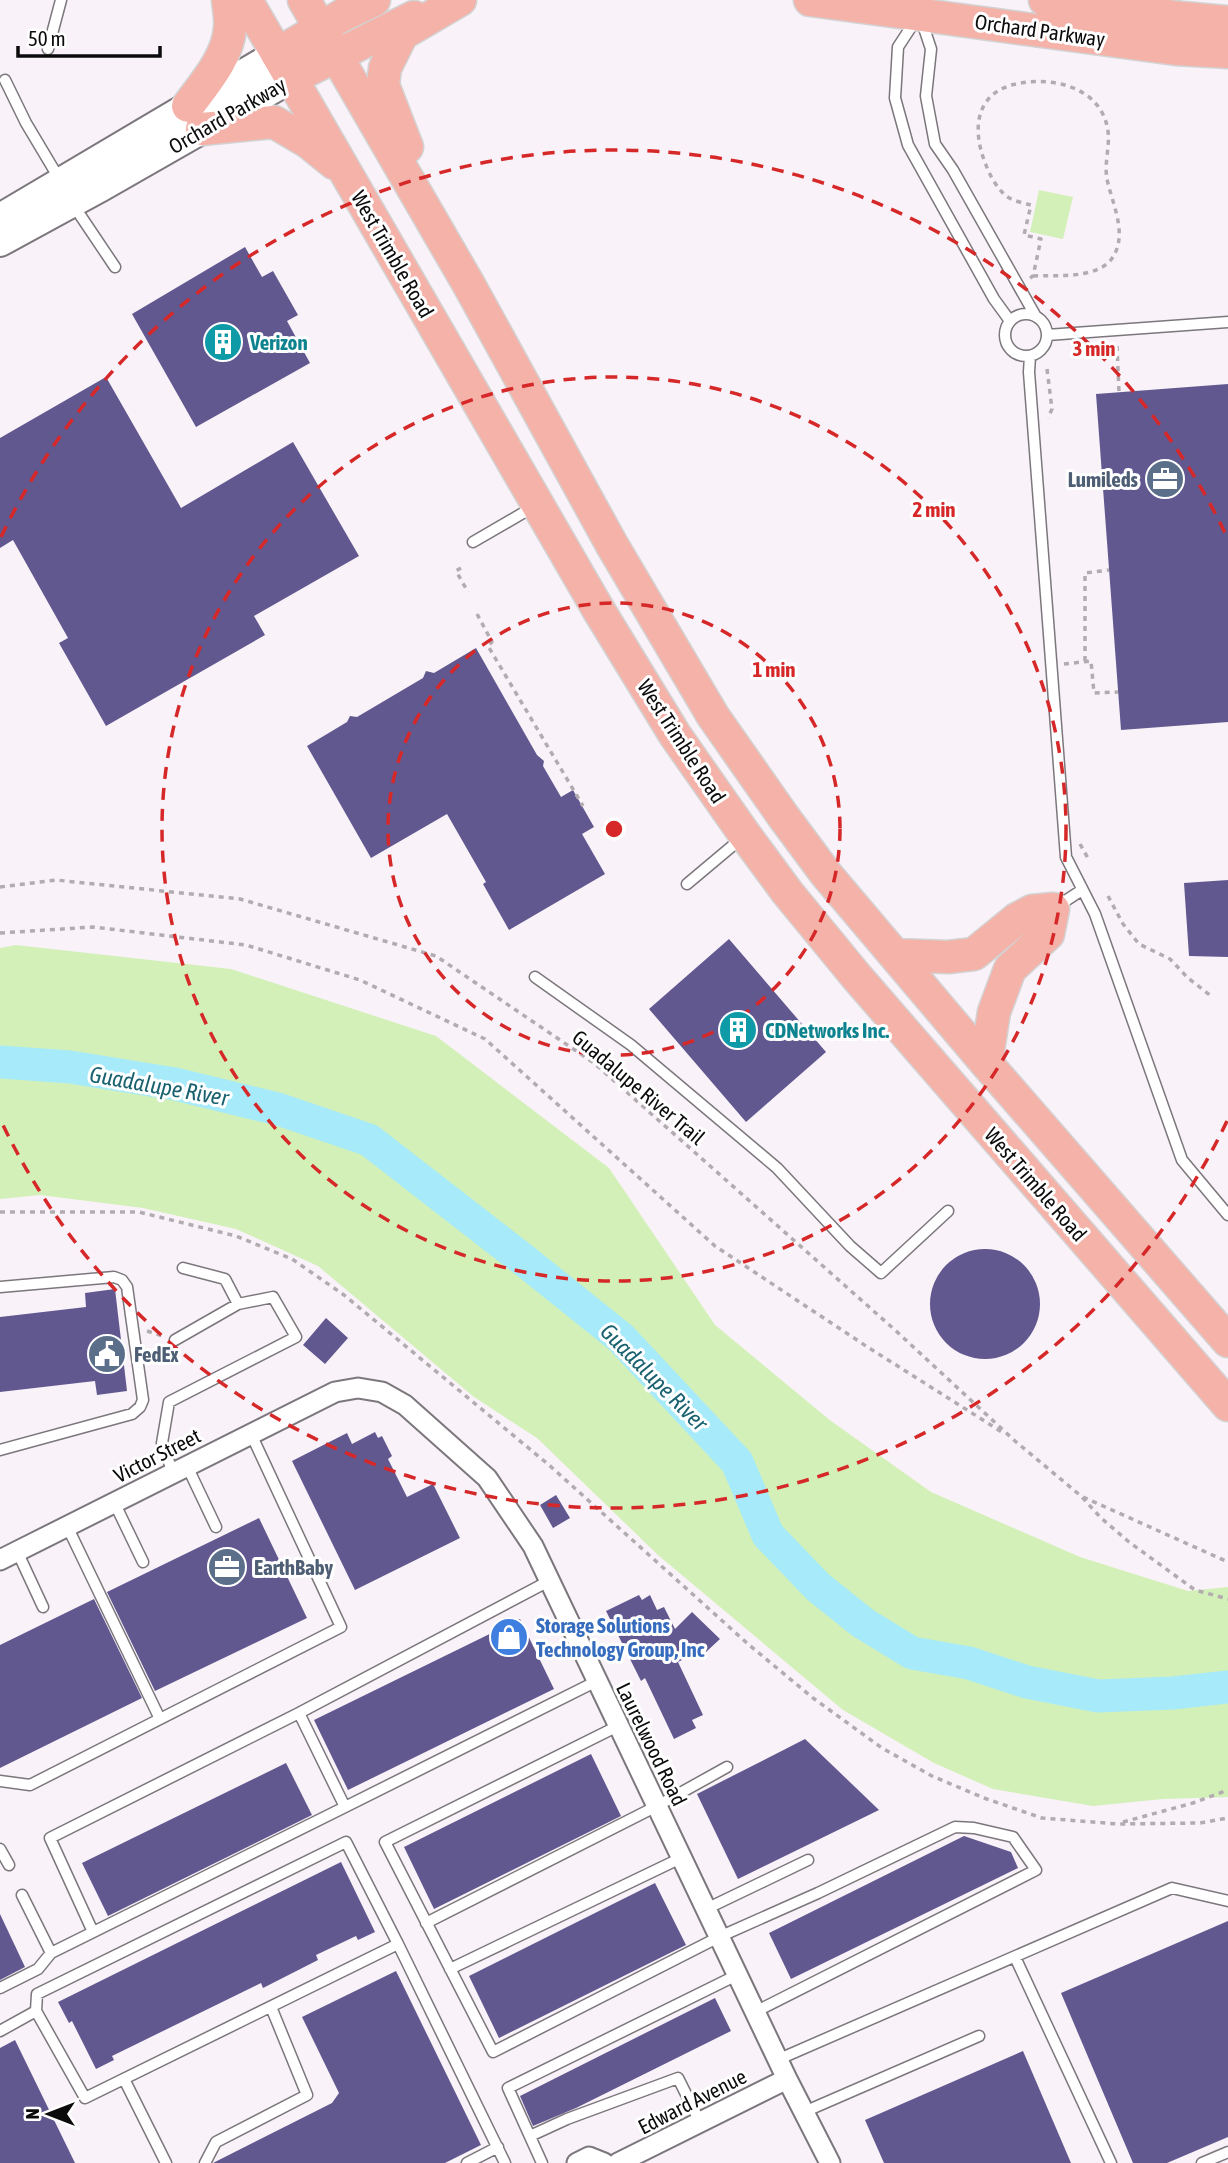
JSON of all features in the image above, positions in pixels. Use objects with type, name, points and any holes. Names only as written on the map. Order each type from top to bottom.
[{"type":"main road","points":[[228,0],[231,26],[227,44],[211,74],[195,118],[274,122],[308,142],[344,171]]},
{"type":"main road","name":"West Trimble Road","points":[[246,0],[598,609],[676,735],[745,835],[787,892],[856,976],[1228,1405]]},
{"type":"main road","name":"West Trimble Road","points":[[304,0],[444,243],[612,545],[713,716],[826,874],[1228,1342]]},
{"type":"main road","name":"Orchard Parkway","points":[[328,42],[374,0]]},
{"type":"main road","points":[[444,243],[383,85],[385,68],[402,34],[460,0]]},
{"type":"main road","name":"Orchard Parkway","points":[[0,242],[67,193],[328,42],[406,20],[460,0]]},
{"type":"main road","name":"Orchard Parkway","points":[[810,0],[921,7],[1176,48],[1228,52]]},
{"type":"main road","name":"Orchard Parkway","points":[[1045,0],[1228,22]]},
{"type":"main road","name":"Orchard Parkway","points":[[0,218],[67,193]]},
{"type":"main road","points":[[895,955],[948,957],[974,954],[1017,919],[1032,911],[1053,909],[1048,934],[1010,969],[996,1008],[986,1063]]},
{"type":"main road","points":[[1002,931],[1024,957]]},
{"type":"street","name":"Laurelwood Road","points":[[335,1392],[358,1388],[382,1392],[405,1405],[487,1478],[509,1508],[533,1546],[787,2079],[831,2163]]},
{"type":"street","name":"Victor Street","points":[[9,1555],[335,1392]]},
{"type":"street","name":"Edward Avenue","points":[[618,2163],[787,2079]]},
{"type":"street","points":[[577,2163],[590,2157],[604,2163]]},
{"type":"lane","points":[[48,48],[61,0]]},
{"type":"lane","points":[[921,7],[931,49],[926,96],[935,144],[953,170],[1035,316],[1044,323],[1047,335],[1043,348],[1030,356],[1023,356],[1010,349],[1005,335],[1010,321],[1021,314],[1035,316]]},
{"type":"lane","points":[[921,7],[898,47],[895,98],[908,145],[994,299],[1010,321]]},
{"type":"lane","points":[[5,80],[26,123],[67,193],[115,267]]},
{"type":"lane","points":[[1047,335],[1228,322]]},
{"type":"lane","points":[[1030,356],[1029,372],[1066,857],[1095,914],[1182,1160],[1228,1214]]},
{"type":"lane","points":[[473,542],[539,504]]},
{"type":"lane","points":[[687,884],[745,835]]},
{"type":"lane","points":[[1053,909],[1082,890]]},
{"type":"lane","points":[[535,977],[631,1045],[767,1160],[850,1246],[881,1273],[948,1211]]},
{"type":"lane","points":[[183,1268],[225,1279],[238,1304]]},
{"type":"lane","points":[[0,1287],[114,1277],[122,1280],[127,1287],[143,1399],[140,1407],[132,1414],[0,1450]]},
{"type":"lane","points":[[175,1340],[238,1304],[272,1297],[296,1337],[169,1402],[162,1443],[216,1527]]},
{"type":"lane","points":[[0,1781],[30,1785],[341,1628],[251,1434]]},
{"type":"lane","points":[[114,1502],[143,1562]]},
{"type":"lane","points":[[67,1526],[160,1719]]},
{"type":"lane","points":[[9,1555],[43,1607]]},
{"type":"lane","points":[[93,1932],[50,1838],[299,1713],[549,1581]]},
{"type":"lane","points":[[0,1988],[38,1969],[51,1953],[597,1681]]},
{"type":"lane","points":[[299,1713],[345,1807]]},
{"type":"lane","points":[[618,1726],[385,1842],[492,2052],[719,1937],[955,1827],[1013,1836],[1036,1870],[755,2012]]},
{"type":"lane","points":[[426,1923],[657,1806],[727,1767]]},
{"type":"lane","points":[[398,1944],[85,2098],[36,2011],[37,1994],[346,1842],[398,1944],[505,2163]]},
{"type":"lane","points":[[0,1849],[9,1865]]},
{"type":"lane","points":[[450,1969],[681,1858]]},
{"type":"lane","points":[[706,1909],[808,1860]]},
{"type":"lane","points":[[778,2060],[1172,1888],[1228,1901]]},
{"type":"lane","points":[[22,1895],[51,1953]]},
{"type":"lane","points":[[1015,1957],[1111,2163]]},
{"type":"lane","points":[[542,2163],[508,2088],[737,1975]]},
{"type":"lane","points":[[205,2163],[216,2142],[307,2095],[271,2007]]},
{"type":"lane","points":[[0,2031],[36,2011]]},
{"type":"lane","points":[[804,2112],[979,2036]]},
{"type":"lane","points":[[530,2136],[567,2119],[678,2078],[700,2122]]},
{"type":"lane","points":[[124,2079],[166,2163]]},
{"type":"lane","points":[[467,2163],[498,2147]]},
{"type":"lane","points":[[1202,2163],[1228,2152]]},
{"type":"path","points":[[1028,279],[1033,276],[1086,273],[1100,269],[1110,260],[1117,248],[1119,233],[1118,217],[1106,173],[1108,132],[1098,104],[1074,88],[1034,82],[1006,86],[994,93],[984,104],[978,118],[977,134],[988,171],[999,188],[1007,197],[1031,205],[1024,235],[1041,239],[1033,276]]},
{"type":"path","points":[[1117,346],[1119,392]]},
{"type":"path","points":[[461,568],[456,571],[468,592]]},
{"type":"path","points":[[1085,661],[1085,573],[1109,570]]},
{"type":"path","points":[[477,614],[492,642],[488,646],[583,806]]},
{"type":"path","points":[[1064,664],[1091,661],[1094,693],[1118,692]]},
{"type":"path","name":"Guadalupe River Trail","points":[[0,887],[56,880],[240,899],[436,956],[594,1063],[895,1330],[1015,1441],[1081,1496],[1129,1542],[1195,1590],[1228,1600]]},
{"type":"path","points":[[1108,897],[1123,924],[1139,944],[1170,959],[1210,996]]},
{"type":"path","points":[[0,933],[93,927],[247,945],[360,980],[485,1039],[715,1246],[1015,1441]]},
{"type":"path","points":[[0,1212],[139,1212],[236,1236],[292,1259],[344,1295],[549,1465],[748,1644],[813,1698],[882,1748],[932,1776],[1042,1818],[1118,1824],[1200,1823],[1228,1818]]},
{"type":"path","name":"Guadalupe River Trail","points":[[1081,1496],[1228,1562]]},
{"type":"path","points":[[1118,1824],[1193,1804],[1228,1790]]},
{"type":"green space","points":[[1039,190],[1073,197],[1063,239],[1030,232]]},
{"type":"green space","points":[[16,945],[231,969],[436,1036],[609,1168],[715,1325],[831,1421],[931,1492],[1080,1557],[1188,1591],[1228,1587],[1228,1797],[1163,1799],[1093,1806],[993,1789],[934,1763],[843,1710],[658,1555],[537,1438],[474,1397],[318,1266],[236,1229],[143,1208],[40,1195],[0,1199],[0,948]]},
{"type":"building","name":"Verizon","points":[[245,247],[262,277],[273,271],[298,315],[287,321],[310,363],[196,427],[132,314]]},
{"type":"building","points":[[106,377],[181,508],[293,442],[359,556],[254,616],[265,635],[106,726],[59,643],[68,638],[13,540],[0,548],[0,438]]},
{"type":"building","name":"Lumileds","points":[[1228,384],[1228,722],[1121,730],[1096,394]]},
{"type":"building","points":[[476,648],[537,755],[544,761],[543,766],[561,797],[573,790],[594,827],[582,834],[605,874],[509,930],[483,884],[486,882],[447,814],[371,858],[307,746],[347,722],[350,716],[357,717],[423,678],[426,671],[434,673]]},
{"type":"building","points":[[1228,880],[1228,957],[1189,956],[1184,883]]},
{"type":"building","name":"CDNetworks Inc.","points":[[729,939],[826,1052],[746,1122],[649,1009]]},
{"type":"building","points":[[985,1249],[1006,1253],[1024,1265],[1036,1283],[1040,1304],[1036,1325],[1024,1343],[1006,1355],[985,1359],[964,1355],[946,1343],[934,1325],[930,1304],[934,1283],[946,1265],[964,1253]]},
{"type":"building","points":[[115,1289],[127,1391],[97,1395],[95,1381],[0,1392],[0,1317],[86,1307],[85,1293]]},
{"type":"building","points":[[326,1318],[348,1338],[325,1364],[303,1345]]},
{"type":"building","points":[[375,1432],[378,1438],[382,1436],[392,1456],[388,1459],[407,1497],[433,1484],[460,1538],[355,1590],[292,1461],[347,1433],[352,1444]]},
{"type":"building","points":[[556,1495],[570,1518],[553,1528],[540,1505]]},
{"type":"building","points":[[259,1518],[307,1618],[155,1691],[107,1592]]},
{"type":"building","points":[[639,1595],[642,1600],[650,1595],[657,1610],[664,1607],[675,1629],[692,1612],[720,1639],[706,1652],[704,1649],[678,1662],[703,1715],[692,1720],[696,1728],[674,1739],[645,1678],[641,1681],[606,1611]]},
{"type":"building","points":[[94,1599],[142,1698],[0,1768],[0,1645]]},
{"type":"building","points":[[520,1619],[554,1689],[348,1790],[314,1720]]},
{"type":"building","points":[[805,1739],[879,1810],[738,1879],[697,1794]]},
{"type":"building","points":[[591,1754],[621,1816],[434,1909],[404,1847]]},
{"type":"building","points":[[286,1763],[312,1815],[108,1916],[82,1863]]},
{"type":"building","points":[[964,1836],[1011,1852],[1018,1868],[791,1979],[769,1933]]},
{"type":"building","points":[[341,1862],[375,1932],[358,1940],[356,1936],[316,1955],[318,1960],[263,1988],[261,1983],[112,2056],[114,2060],[96,2069],[72,2021],[69,2023],[58,2002]]},
{"type":"building","points":[[655,1883],[686,1945],[499,2038],[469,1976]]},
{"type":"building","points":[[0,1914],[25,1967],[0,1980]]},
{"type":"building","points":[[1228,1921],[1228,2137],[1167,2163],[1133,2163],[1061,1993]]},
{"type":"building","points":[[396,1971],[481,2145],[445,2163],[213,2163],[332,2103],[339,2093],[302,2017]]},
{"type":"building","points":[[715,1998],[731,2031],[576,2108],[533,2126],[520,2096]]},
{"type":"building","points":[[15,2040],[75,2163],[0,2163],[0,2048]]},
{"type":"building","points":[[1023,2051],[1071,2163],[884,2163],[865,2120]]},
{"type":"waterway","name":"Guadalupe River","points":[[0,1062],[70,1067],[175,1084],[278,1109],[369,1140],[621,1338],[737,1462],[768,1535],[818,1587],[863,1623],[912,1653],[969,1663],[1027,1682],[1098,1696],[1173,1693],[1228,1687]]},
{"type":"place","name":"Verizon","points":[[223,342]]},
{"type":"place","name":"Lumileds","points":[[1165,479]]},
{"type":"place","name":"CDNetworks Inc.","points":[[738,1030]]},
{"type":"place","name":"FedEx","points":[[107,1354]]},
{"type":"place","name":"EarthBaby","points":[[227,1567]]},
{"type":"place","name":"Storage Solutions Technology Group, Inc","points":[[509,1637]]}]
